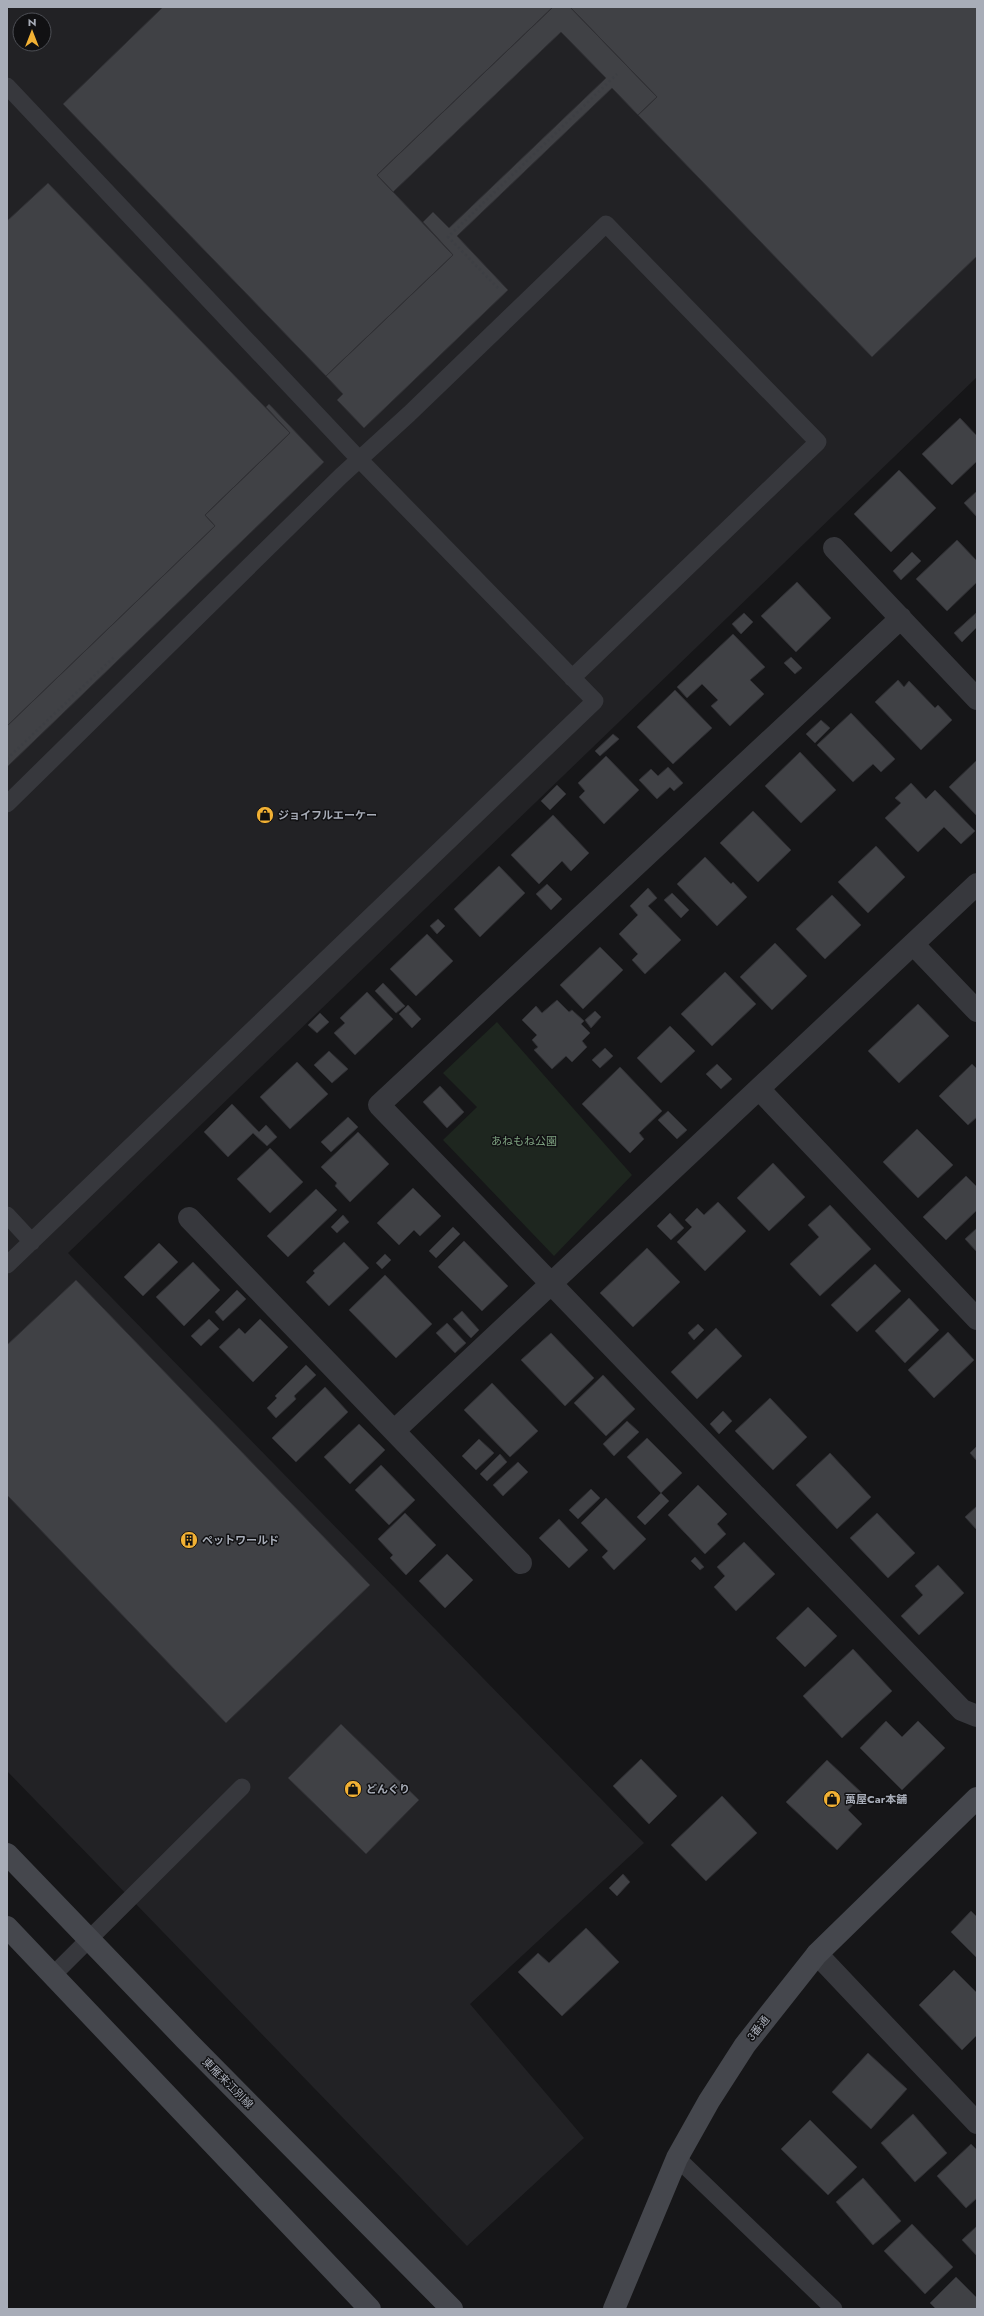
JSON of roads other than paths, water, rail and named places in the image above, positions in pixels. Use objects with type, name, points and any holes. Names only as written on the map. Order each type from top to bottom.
[{"type":"main road","name":"3番通","points":[[614,2309],[677,2158],[709,2101],[745,2045],[817,1954],[977,1798]]},
{"type":"main road","name":"東雁来江別線","points":[[7,1854],[185,2040],[452,2309]]},
{"type":"main road","points":[[7,1927],[370,2309]]},
{"type":"street","points":[[834,548],[977,699]]},
{"type":"street","points":[[901,618],[378,1105],[962,1710],[977,1716]]},
{"type":"street","points":[[394,1431],[977,884]]},
{"type":"street","points":[[913,944],[977,1011]]},
{"type":"street","points":[[759,1089],[977,1319]]},
{"type":"street","points":[[189,1218],[521,1563]]},
{"type":"street","points":[[817,1954],[977,2123]]},
{"type":"lane","points":[[7,86],[359,459],[595,701],[7,1265]]},
{"type":"lane","points":[[7,804],[359,459],[606,224],[818,442],[572,678]]},
{"type":"lane","points":[[7,1215],[32,1242]]},
{"type":"lane","points":[[53,1975],[242,1787]]},
{"type":"lane","points":[[677,2158],[834,2309]]},
{"type":"place","name":"ジョイフルエーケー","points":[[265,815]]},
{"type":"place","name":"ペットワールド","points":[[189,1540]]},
{"type":"place","name":"どんぐり","points":[[353,1789]]},
{"type":"place","name":"萬屋Car本舗","points":[[832,1799]]},
{"type":"park label","name":"あねもね公園","points":[[524,1141]]}]
